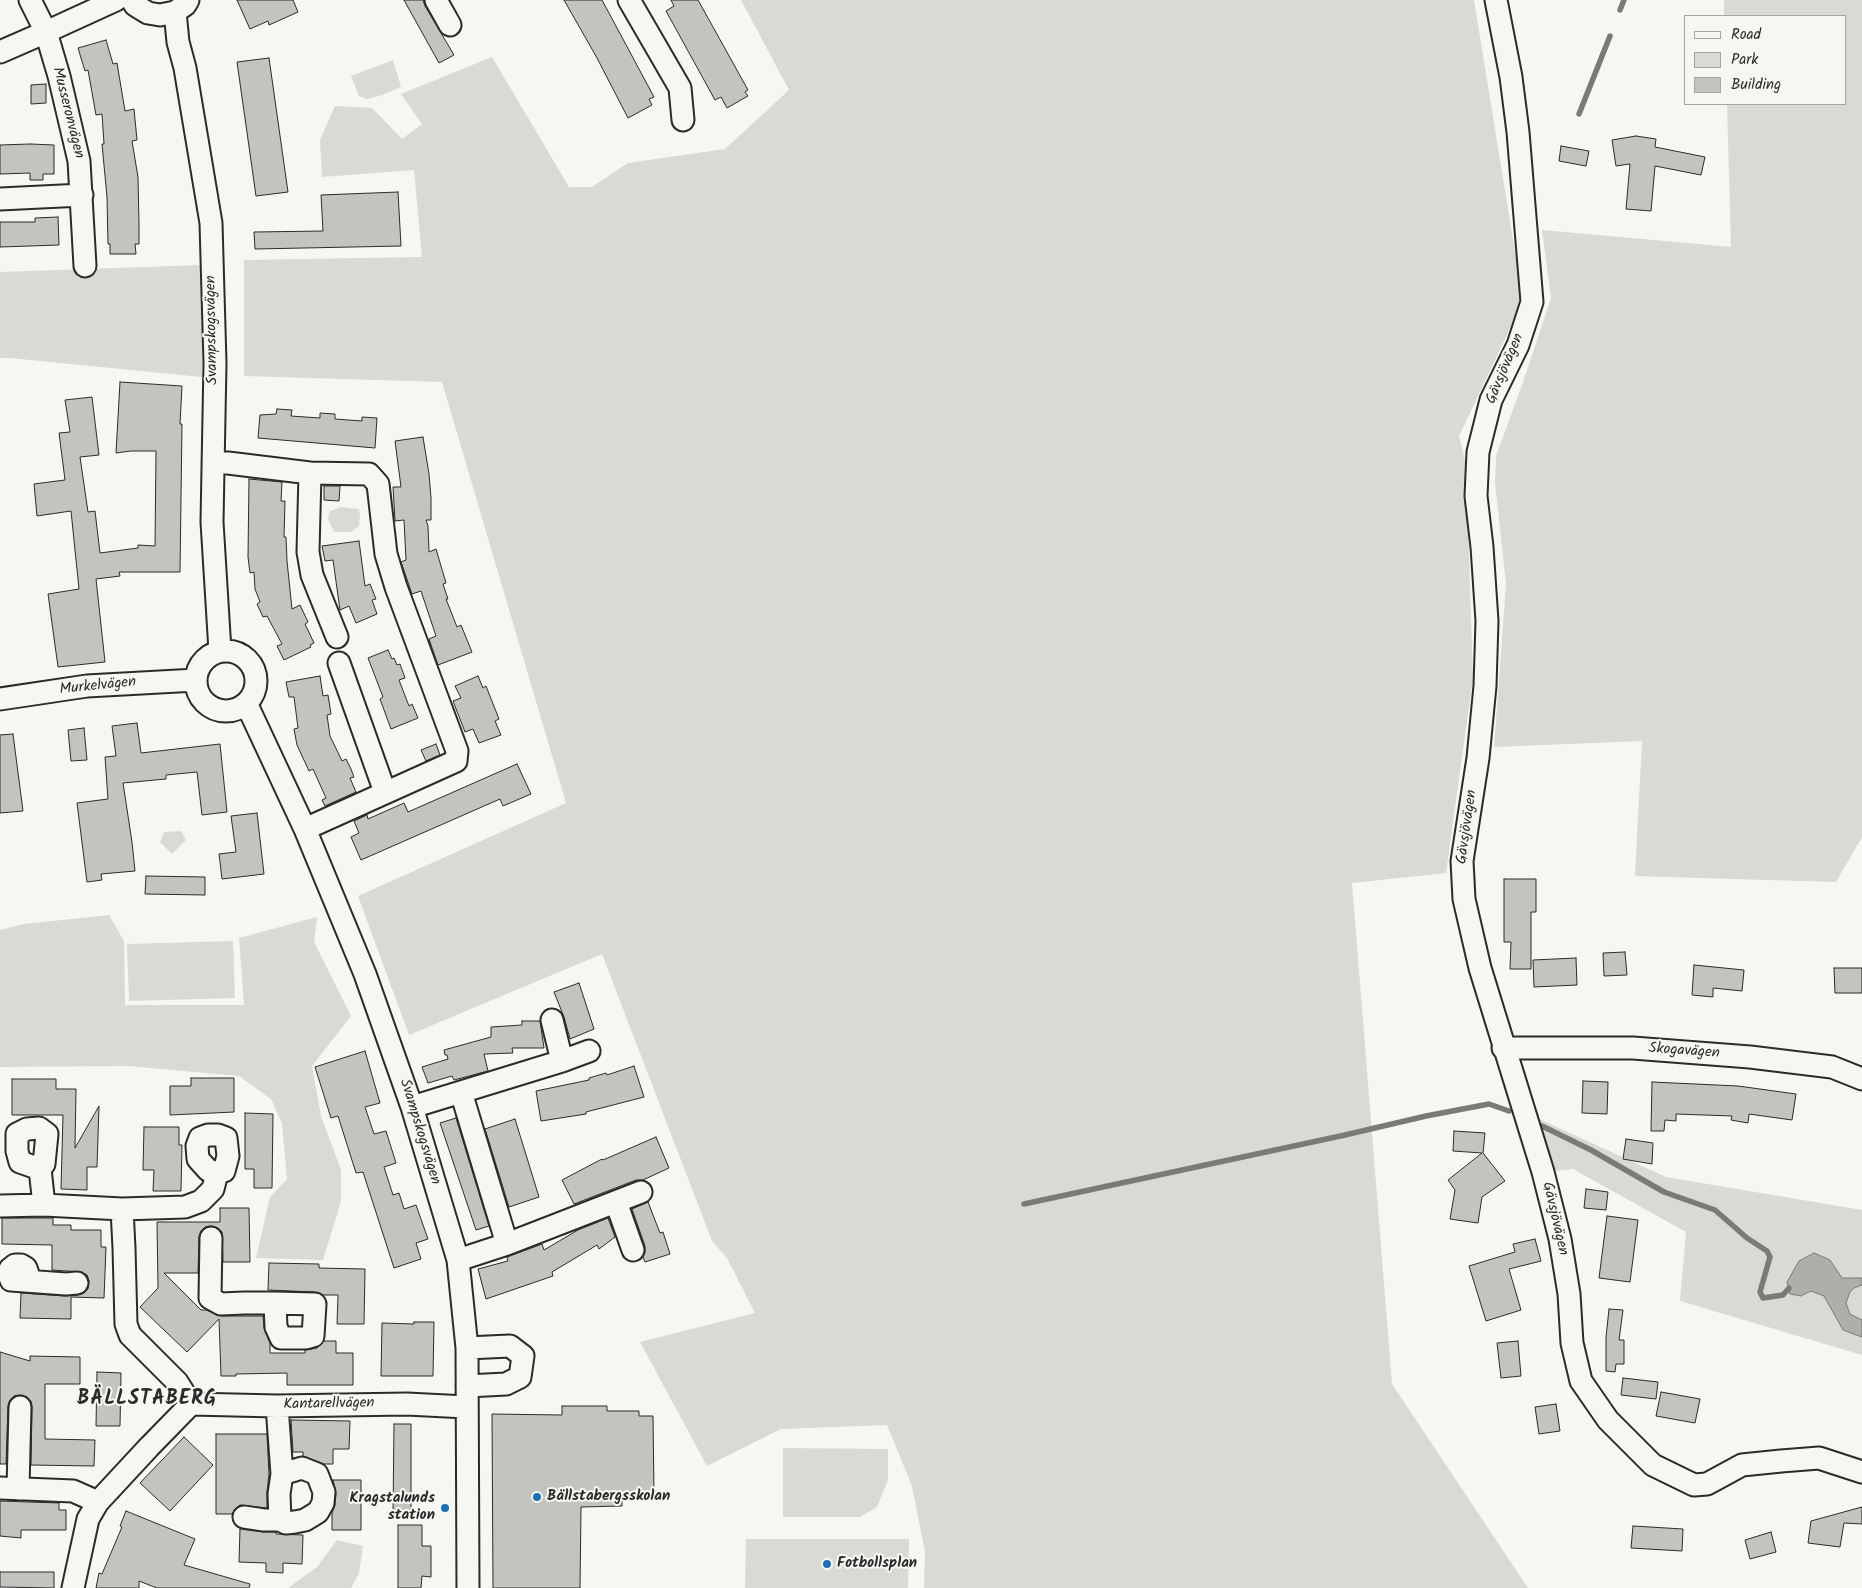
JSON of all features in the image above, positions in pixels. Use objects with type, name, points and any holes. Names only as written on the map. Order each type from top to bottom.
[{"type":"street","name":"Musseronvägen","points":[[30,0],[46,32],[59,76],[79,161],[85,266]]},
{"type":"street","points":[[0,52],[116,0]]},
{"type":"street","name":"Svampskogsvägen","points":[[132,0],[135,5],[148,13],[160,15],[181,6],[178,42],[185,68],[212,223],[215,363],[212,531],[220,650]]},
{"type":"street","points":[[436,0],[450,25]]},
{"type":"street","points":[[629,0],[680,88],[683,120]]},
{"type":"street","name":"Gävsjövägen","points":[[1496,0],[1511,77],[1518,132],[1532,302],[1518,345],[1491,400],[1478,452],[1476,496],[1482,547],[1487,621],[1485,686],[1478,758],[1462,861],[1464,899],[1480,968],[1503,1048],[1543,1172],[1560,1239],[1569,1294],[1572,1343],[1581,1381],[1608,1420],[1653,1465],[1694,1485],[1707,1484],[1742,1465],[1819,1458],[1862,1472]]},
{"type":"street","points":[[0,199],[82,194]]},
{"type":"street","points":[[213,463],[310,473],[369,474],[378,484],[386,554],[396,587],[457,751],[456,761],[306,829]]},
{"type":"street","points":[[310,473],[308,552],[312,575],[337,637]]},
{"type":"street","points":[[220,650],[232,650],[243,654],[252,664],[256,673],[257,684],[254,694],[247,705],[230,711],[210,706],[203,700],[198,691],[196,680],[198,669],[204,660],[220,650]]},
{"type":"street","points":[[339,663],[386,792]]},
{"type":"street","name":"Murkelvägen","points":[[0,699],[87,686],[196,680]]},
{"type":"street","name":"Svampskogsvägen","points":[[247,705],[306,829],[364,974],[412,1107],[458,1260],[467,1348],[468,1588]]},
{"type":"street","points":[[552,1020],[562,1061]]},
{"type":"street","name":"Skogavägen","points":[[1503,1048],[1633,1048],[1750,1057],[1832,1067],[1862,1079]]},
{"type":"street","points":[[412,1107],[589,1051]]},
{"type":"street","points":[[461,1092],[507,1244]]},
{"type":"street","points":[[40,1169],[44,1205]]},
{"type":"street","points":[[0,1206],[185,1207],[201,1201],[213,1189],[217,1173]]},
{"type":"street","points":[[458,1260],[507,1244],[641,1192]]},
{"type":"street","points":[[616,1202],[633,1250]]},
{"type":"street","points":[[73,1588],[88,1519],[98,1502],[149,1446],[192,1404],[177,1382],[130,1334],[126,1324],[122,1208]]},
{"type":"street","points":[[207,1246],[210,1298],[220,1304],[275,1303]]},
{"type":"street","points":[[24,1280],[66,1284],[77,1283]]},
{"type":"street","name":"Kantarellvägen","points":[[192,1404],[277,1406],[407,1404],[467,1396],[506,1384],[520,1377],[523,1356],[510,1346],[467,1348]]},
{"type":"street","points":[[277,1406],[282,1474],[279,1494],[280,1520]]},
{"type":"street","points":[[20,1407],[9,1488],[73,1491],[98,1502]]},
{"type":"street","points":[[244,1517],[280,1520],[286,1523],[305,1520],[318,1512],[323,1503],[324,1492],[317,1474],[302,1468],[282,1474]]},
{"type":"green space","points":[[741,0],[1474,0],[1523,301],[1459,436],[1466,465],[1473,678],[1446,873],[1352,883],[1392,1384],[1528,1588],[924,1588],[925,1552],[912,1486],[887,1425],[781,1429],[707,1466],[640,1342],[755,1313],[727,1258],[712,1241],[602,954],[409,1035],[358,896],[566,803],[442,382],[244,376],[244,260],[422,257],[414,170],[322,177],[320,140],[335,106],[372,108],[402,139],[422,124],[401,94],[492,57],[569,187],[592,187],[628,163],[725,149],[789,90]]},
{"type":"green space","points":[[1724,0],[1862,0],[1862,837],[1836,882],[1635,876],[1642,741],[1494,747],[1506,584],[1495,482],[1496,456],[1551,298],[1542,230],[1731,247],[1727,105],[1847,105],[1847,15],[1724,15]]},
{"type":"green space","points":[[393,60],[401,87],[367,99],[359,96],[351,76]]},
{"type":"green space","points":[[203,265],[202,377],[0,358],[0,272]]},
{"type":"green space","points":[[341,507],[359,509],[359,526],[351,532],[334,532],[328,519],[330,511]]},
{"type":"green space","points":[[181,831],[186,840],[172,854],[160,842],[164,832]]},
{"type":"green space","points":[[109,915],[124,941],[125,1005],[244,1005],[239,938],[317,917],[314,942],[351,1016],[312,1066],[321,1116],[341,1170],[341,1201],[323,1260],[256,1258],[270,1197],[287,1179],[282,1124],[271,1099],[239,1076],[129,1066],[0,1067],[0,930],[24,924]]},
{"type":"green space","points":[[233,941],[235,998],[129,1001],[127,944]]},
{"type":"green space","points":[[1524,1112],[1666,1177],[1862,1210],[1862,1355],[1680,1301],[1686,1232],[1573,1169],[1543,1172]]},
{"type":"green space","points":[[783,1448],[888,1449],[888,1480],[877,1507],[860,1517],[783,1517]]},
{"type":"green space","name":"Fotbollsplan","points":[[746,1539],[909,1539],[908,1588],[745,1588]]},
{"type":"green space","points":[[337,1540],[363,1546],[359,1573],[351,1588],[288,1588],[317,1567]]},
{"type":"shaded area","points":[[1814,1253],[1830,1260],[1842,1278],[1862,1278],[1862,1285],[1850,1292],[1846,1303],[1850,1314],[1862,1320],[1862,1337],[1843,1330],[1824,1296],[1811,1291],[1801,1296],[1790,1294],[1787,1282],[1799,1261]]},
{"type":"building","points":[[237,0],[293,0],[298,12],[269,25],[268,21],[250,29]]},
{"type":"building","points":[[404,0],[423,0],[454,55],[439,63]]},
{"type":"building","points":[[564,0],[602,0],[654,97],[649,99],[652,105],[628,118]]},
{"type":"building","points":[[671,0],[698,0],[748,90],[745,92],[748,96],[727,108],[721,97],[715,100],[666,11],[674,6]]},
{"type":"building","points":[[106,40],[113,64],[117,63],[125,111],[134,109],[137,140],[132,141],[138,177],[139,224],[139,244],[135,244],[136,254],[110,254],[102,144],[104,144],[102,114],[96,115],[88,70],[85,71],[78,48]]},
{"type":"building","points":[[269,58],[288,192],[256,196],[237,62]]},
{"type":"building","points":[[46,84],[46,103],[31,104],[31,85]]},
{"type":"building","points":[[1636,136],[1656,139],[1655,147],[1705,157],[1701,175],[1655,166],[1651,211],[1626,209],[1630,164],[1616,166],[1612,140]]},
{"type":"building","points":[[0,145],[54,145],[54,174],[43,174],[43,180],[30,180],[30,173],[0,174]]},
{"type":"building","points":[[1561,146],[1589,151],[1586,166],[1559,161]]},
{"type":"building","points":[[398,192],[401,246],[255,249],[254,232],[323,231],[321,195]]},
{"type":"building","points":[[58,217],[59,245],[0,247],[0,222],[35,222],[35,218]]},
{"type":"building","points":[[120,382],[182,386],[180,424],[182,424],[180,572],[119,572],[120,576],[96,579],[105,662],[58,667],[48,594],[79,589],[71,511],[37,516],[34,484],[65,480],[59,433],[70,432],[65,400],[92,397],[99,455],[80,457],[88,512],[95,511],[100,553],[138,548],[138,545],[155,546],[156,451],[116,453]]},
{"type":"building","points":[[277,409],[292,410],[291,416],[320,418],[320,413],[335,414],[335,419],[362,421],[362,417],[377,418],[375,448],[258,438],[260,415],[276,414]]},
{"type":"building","points":[[423,437],[431,498],[431,520],[426,520],[429,552],[436,549],[446,583],[443,584],[448,599],[446,599],[457,627],[461,625],[472,652],[438,665],[429,639],[436,636],[421,591],[412,594],[401,562],[406,560],[404,520],[395,521],[393,487],[401,487],[395,441]]},
{"type":"building","points":[[249,479],[282,482],[281,501],[285,501],[284,537],[286,537],[292,609],[300,605],[308,622],[305,624],[314,643],[310,645],[311,647],[284,660],[277,646],[282,644],[267,616],[263,617],[257,604],[260,602],[255,589],[254,572],[250,573],[248,557]]},
{"type":"building","points":[[324,486],[340,486],[339,501],[324,500]]},
{"type":"building","points":[[359,541],[365,586],[370,584],[376,599],[372,600],[377,614],[356,623],[349,606],[340,610],[333,560],[325,561],[322,546]]},
{"type":"building","points":[[388,650],[397,665],[400,664],[405,678],[399,680],[409,706],[412,704],[418,718],[391,729],[380,699],[383,697],[368,658]]},
{"type":"building","points":[[320,676],[323,696],[328,695],[331,714],[327,715],[330,736],[342,761],[346,759],[351,769],[354,777],[350,778],[356,792],[325,806],[322,800],[326,798],[313,769],[309,771],[297,745],[294,729],[298,728],[294,697],[289,697],[286,682]]},
{"type":"building","points":[[478,676],[483,688],[486,686],[499,719],[495,721],[501,735],[479,743],[473,729],[465,732],[453,701],[461,698],[455,686]]},
{"type":"building","points":[[137,723],[141,753],[220,744],[227,812],[202,815],[197,772],[166,775],[166,779],[123,783],[135,871],[101,874],[102,880],[87,882],[77,803],[108,799],[105,757],[116,756],[112,726]]},
{"type":"building","points":[[84,728],[87,760],[71,761],[68,730]]},
{"type":"building","points":[[13,734],[23,811],[0,813],[0,735]]},
{"type":"building","points":[[436,744],[440,755],[426,761],[421,750]]},
{"type":"building","points":[[517,764],[531,794],[503,806],[500,799],[361,860],[351,837],[359,833],[354,821],[367,815],[368,819],[404,803],[408,812]]},
{"type":"building","points":[[257,813],[264,874],[222,879],[219,854],[236,852],[231,816]]},
{"type":"building","points":[[146,876],[205,877],[205,895],[145,894]]},
{"type":"building","points":[[1504,879],[1536,879],[1536,912],[1531,912],[1531,969],[1510,969],[1511,942],[1504,942]]},
{"type":"building","points":[[1625,952],[1627,975],[1604,976],[1603,953]]},
{"type":"building","points":[[1576,958],[1577,985],[1534,987],[1533,960]]},
{"type":"building","points":[[1694,965],[1744,970],[1742,991],[1713,988],[1713,997],[1692,995]]},
{"type":"building","points":[[1834,968],[1862,968],[1862,993],[1835,993]]},
{"type":"building","points":[[579,983],[594,1029],[570,1039],[554,992]]},
{"type":"building","points":[[522,1021],[540,1021],[544,1048],[512,1048],[513,1053],[484,1054],[488,1071],[454,1080],[452,1076],[428,1083],[422,1067],[448,1059],[444,1050],[491,1037],[491,1027],[522,1025]]},
{"type":"building","points":[[365,1051],[380,1103],[365,1107],[374,1134],[386,1131],[396,1163],[384,1167],[393,1195],[399,1193],[404,1209],[416,1205],[428,1239],[416,1243],[421,1259],[394,1268],[363,1172],[356,1173],[338,1116],[331,1118],[315,1067]]},
{"type":"building","points":[[634,1066],[644,1097],[586,1112],[586,1114],[541,1121],[536,1091],[589,1080],[589,1078],[606,1073],[607,1075]]},
{"type":"building","points":[[191,1078],[234,1078],[234,1112],[170,1115],[170,1086],[191,1086]]},
{"type":"building","points":[[12,1079],[56,1079],[56,1089],[76,1089],[75,1148],[99,1106],[97,1167],[87,1167],[87,1190],[61,1189],[63,1115],[12,1115]]},
{"type":"building","points":[[1583,1081],[1608,1082],[1607,1114],[1582,1113]]},
{"type":"building","points":[[1652,1082],[1738,1086],[1796,1094],[1792,1120],[1749,1114],[1748,1123],[1731,1120],[1732,1116],[1676,1114],[1676,1121],[1665,1120],[1664,1131],[1651,1131]]},
{"type":"building","points":[[245,1113],[273,1114],[272,1188],[254,1188],[254,1169],[245,1169]]},
{"type":"building","points":[[456,1118],[489,1226],[476,1230],[440,1123]]},
{"type":"building","points":[[515,1119],[539,1197],[509,1207],[485,1129]]},
{"type":"building","points":[[144,1127],[179,1127],[179,1145],[182,1145],[181,1191],[153,1191],[154,1170],[143,1170]]},
{"type":"building","points":[[1454,1131],[1485,1133],[1483,1153],[1505,1181],[1482,1197],[1478,1223],[1450,1219],[1455,1190],[1448,1180],[1482,1153],[1453,1151]]},
{"type":"building","points":[[656,1137],[669,1168],[643,1180],[636,1180],[574,1204],[562,1180],[602,1159]]},
{"type":"building","points":[[1626,1139],[1653,1143],[1652,1164],[1623,1159]]},
{"type":"building","points":[[1586,1189],[1608,1192],[1606,1210],[1584,1208]]},
{"type":"building","points":[[648,1202],[660,1233],[663,1232],[670,1254],[645,1262],[643,1257],[645,1246],[632,1209]]},
{"type":"building","points":[[220,1208],[249,1208],[250,1262],[223,1262],[222,1232],[218,1228],[211,1226],[205,1227],[199,1237],[198,1273],[164,1273],[201,1310],[222,1316],[263,1316],[264,1328],[270,1343],[270,1353],[305,1353],[305,1350],[317,1348],[324,1341],[336,1341],[336,1353],[353,1353],[353,1385],[287,1385],[287,1373],[221,1376],[219,1319],[187,1352],[140,1307],[158,1288],[157,1222],[220,1222]]},
{"type":"building","points":[[1607,1216],[1638,1220],[1630,1282],[1599,1278]]},
{"type":"building","points":[[2,1218],[53,1218],[53,1225],[71,1225],[71,1230],[101,1230],[101,1247],[106,1247],[104,1298],[71,1297],[71,1319],[20,1318],[21,1293],[78,1295],[88,1289],[89,1281],[87,1275],[82,1272],[52,1270],[52,1245],[2,1244]]},
{"type":"building","points":[[608,1218],[615,1237],[599,1249],[597,1245],[552,1272],[553,1276],[486,1299],[478,1269],[508,1261],[507,1257],[542,1244],[544,1250],[578,1230]]},
{"type":"building","points":[[1535,1239],[1541,1261],[1509,1269],[1521,1310],[1486,1321],[1469,1266],[1515,1252],[1513,1244]]},
{"type":"building","points":[[269,1263],[319,1264],[319,1268],[365,1269],[364,1324],[337,1324],[338,1295],[268,1290]]},
{"type":"building","points":[[1609,1309],[1623,1310],[1619,1340],[1624,1340],[1624,1364],[1616,1364],[1615,1372],[1606,1371],[1606,1337]]},
{"type":"building","points":[[414,1322],[434,1322],[433,1376],[381,1376],[382,1323],[414,1324]]},
{"type":"building","points":[[1518,1341],[1521,1376],[1501,1378],[1497,1343]]},
{"type":"building","points":[[0,1352],[30,1361],[30,1356],[80,1357],[80,1384],[45,1384],[45,1439],[95,1440],[94,1466],[31,1465],[32,1407],[31,1401],[27,1397],[20,1395],[14,1396],[8,1406],[6,1464],[0,1464]]},
{"type":"building","points":[[97,1372],[121,1373],[120,1426],[96,1426]]},
{"type":"building","points":[[1623,1378],[1658,1382],[1656,1399],[1621,1395]]},
{"type":"building","points":[[1661,1392],[1700,1399],[1695,1423],[1656,1416]]},
{"type":"building","points":[[1556,1404],[1560,1431],[1539,1434],[1535,1407]]},
{"type":"building","name":"Bällstabergsskolan","points":[[562,1406],[607,1406],[607,1411],[639,1411],[639,1416],[653,1416],[654,1494],[640,1494],[641,1500],[622,1500],[622,1506],[581,1507],[580,1588],[493,1588],[492,1414],[562,1415]]},
{"type":"building","points":[[291,1420],[350,1421],[349,1449],[333,1449],[333,1464],[324,1464],[303,1456],[303,1452],[293,1452]]},
{"type":"building","points":[[394,1424],[411,1424],[411,1513],[393,1513]]},
{"type":"building","points":[[216,1434],[267,1434],[269,1474],[267,1508],[240,1505],[232,1514],[216,1514]]},
{"type":"building","points":[[184,1437],[213,1465],[170,1511],[140,1483]]},
{"type":"building","points":[[333,1480],[361,1480],[361,1530],[332,1530],[332,1513],[336,1493]]},
{"type":"building","points":[[0,1501],[59,1503],[59,1510],[66,1510],[66,1530],[21,1530],[21,1538],[0,1536]]},
{"type":"building","points":[[1862,1507],[1862,1524],[1844,1523],[1840,1547],[1808,1543],[1811,1521]]},
{"type":"building","points":[[126,1511],[195,1539],[184,1565],[250,1584],[249,1588],[157,1588],[139,1581],[139,1588],[96,1588],[99,1573],[102,1574],[122,1527],[120,1526]]},
{"type":"building","points":[[398,1525],[422,1525],[422,1546],[431,1546],[431,1577],[422,1576],[421,1588],[398,1588]]},
{"type":"building","points":[[1633,1526],[1683,1529],[1682,1551],[1631,1548]]},
{"type":"building","points":[[240,1529],[276,1532],[276,1534],[303,1535],[302,1564],[283,1563],[283,1573],[266,1572],[266,1563],[239,1562]]},
{"type":"building","points":[[1771,1532],[1776,1552],[1750,1559],[1745,1540]]},
{"type":"building","points":[[0,1572],[54,1572],[54,1588],[0,1587]]},
{"type":"waterway","points":[[1620,10],[1624,0]]},
{"type":"waterway","points":[[1579,114],[1610,36]]},
{"type":"waterway","points":[[1024,1204],[1426,1116],[1489,1104],[1509,1111]]},
{"type":"waterway","points":[[1542,1126],[1591,1150],[1664,1192],[1715,1210],[1747,1238],[1767,1251],[1770,1257],[1760,1292],[1763,1298],[1783,1295],[1789,1288]]},
{"type":"place","name":"Bällstabergsskolan","points":[[537,1497]]},
{"type":"place","name":"Kragstalunds station","points":[[445,1508]]},
{"type":"place","name":"Fotbollsplan","points":[[827,1564]]},
{"type":"district","name":"BÄLLSTABERG","points":[[147,1401]]}]
